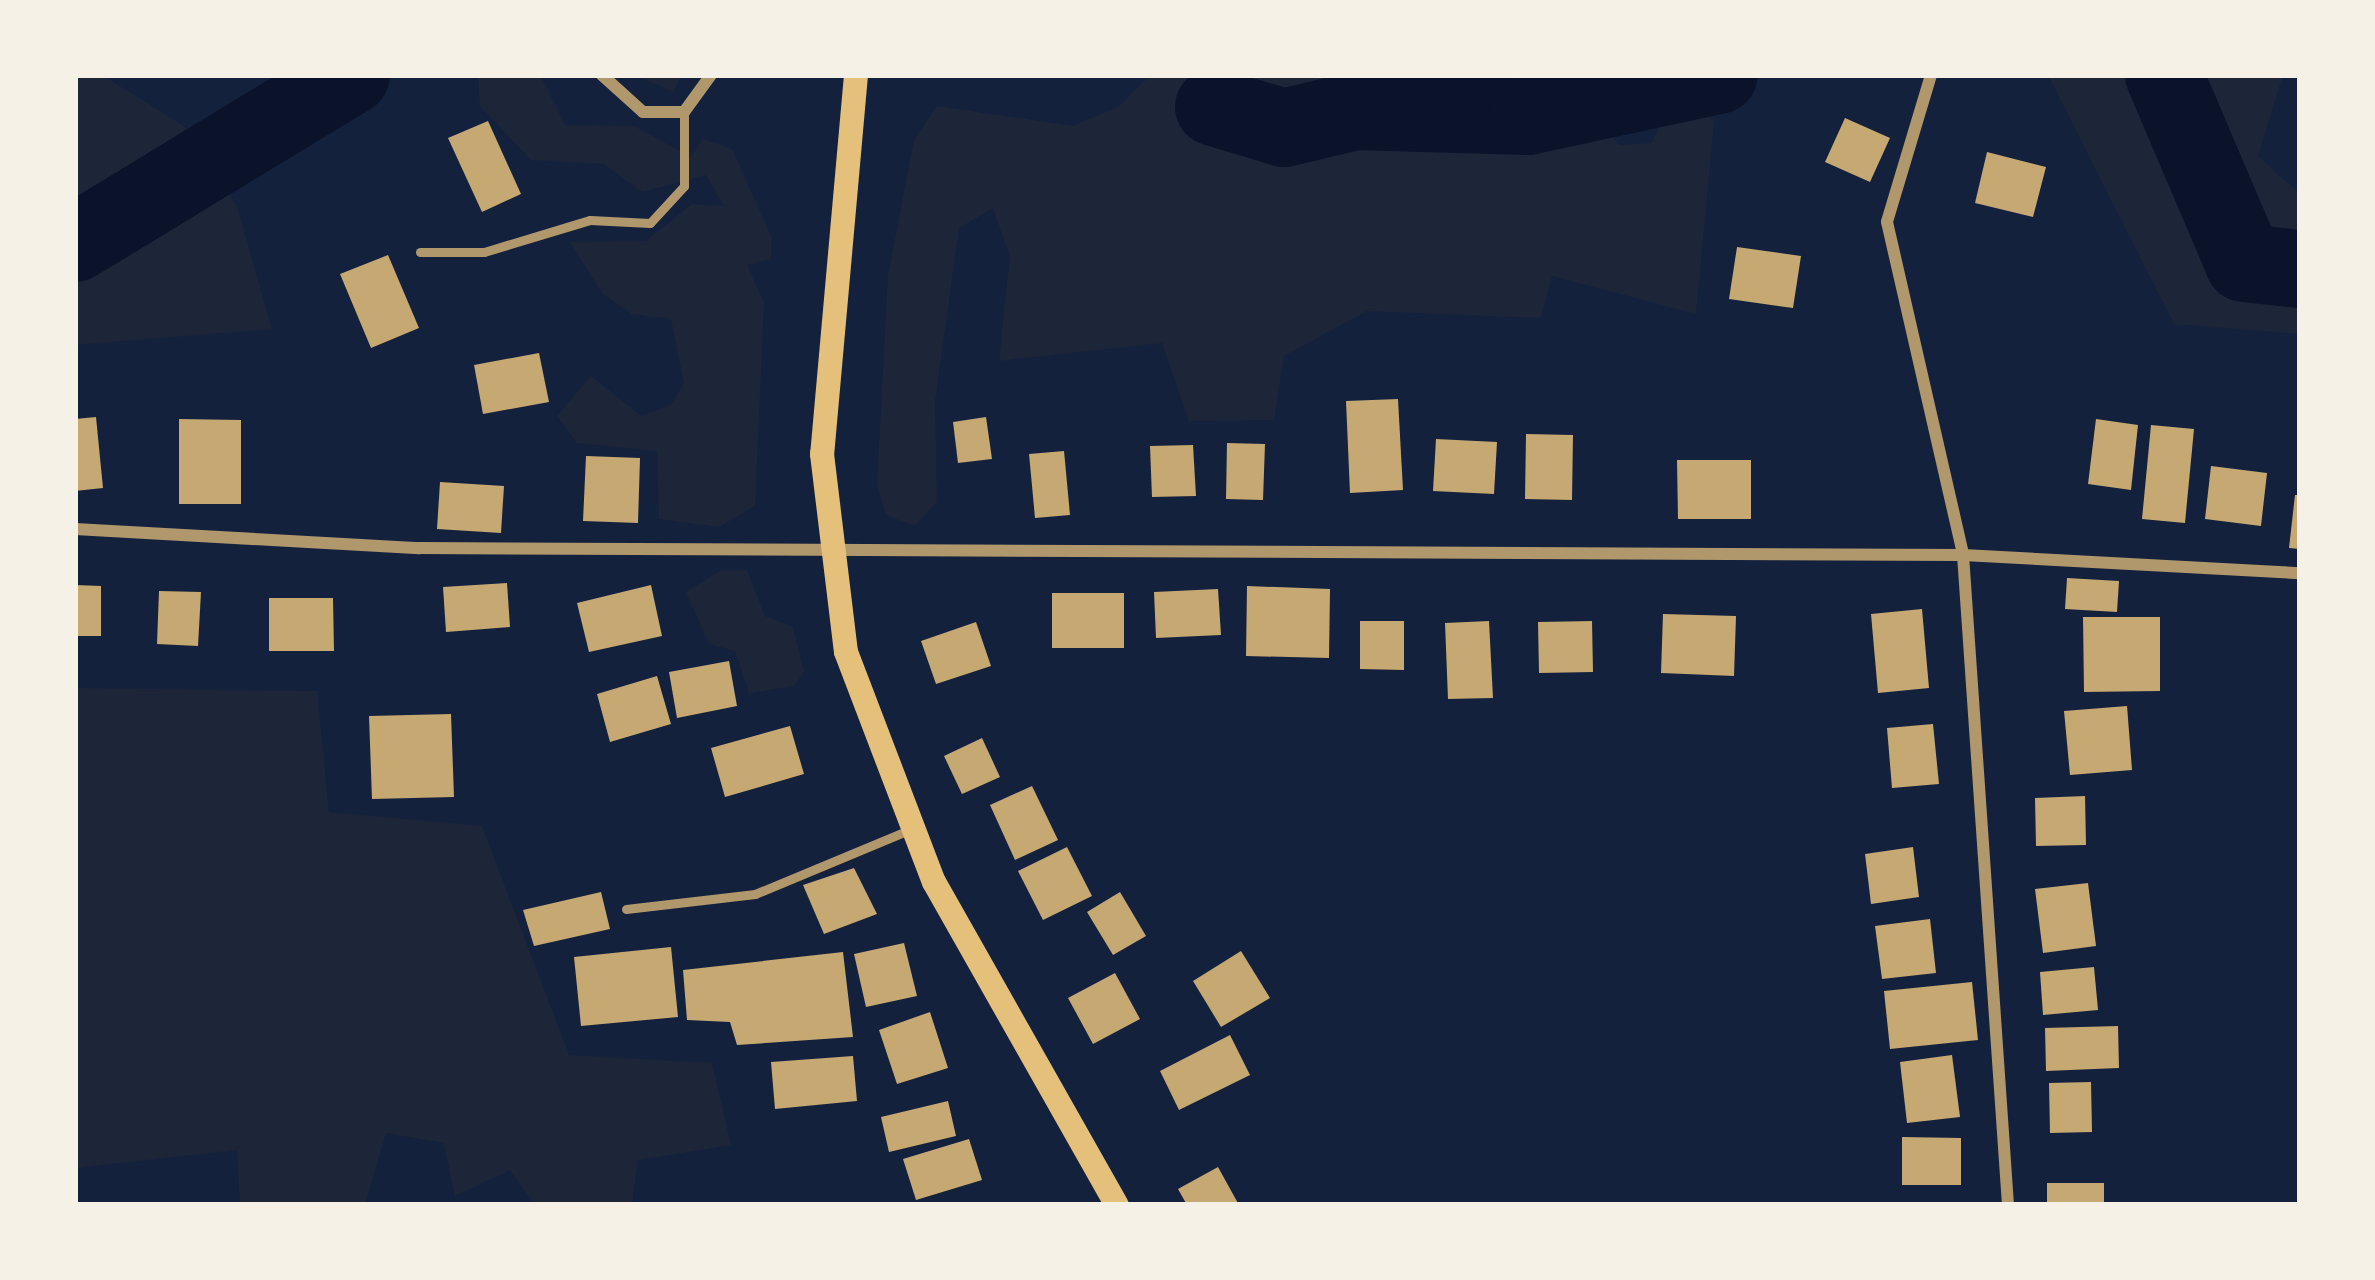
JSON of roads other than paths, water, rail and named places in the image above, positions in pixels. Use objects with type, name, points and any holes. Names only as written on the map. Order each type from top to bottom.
[{"type":"main road","points":[[856,75],[823,454],[830,555],[846,652],[911,829],[1117,1205]]},
{"type":"street","points":[[602,75],[643,112],[684,112],[711,75]]},
{"type":"street","points":[[1931,75],[1887,222],[1963,555],[2008,1205]]},
{"type":"street","points":[[75,529],[830,555],[1963,555],[2300,573]]},
{"type":"lane","points":[[421,252],[484,252],[590,220],[650,223],[684,186],[684,112]]},
{"type":"lane","points":[[626,910],[755,894],[911,829]]},
{"type":"waterway","points":[[75,243],[351,75]]},
{"type":"waterway","points":[[1214,107],[1284,128],[1355,111],[1527,116],[1719,75]]},
{"type":"waterway","points":[[2164,75],[2244,263],[2300,269]]}]
